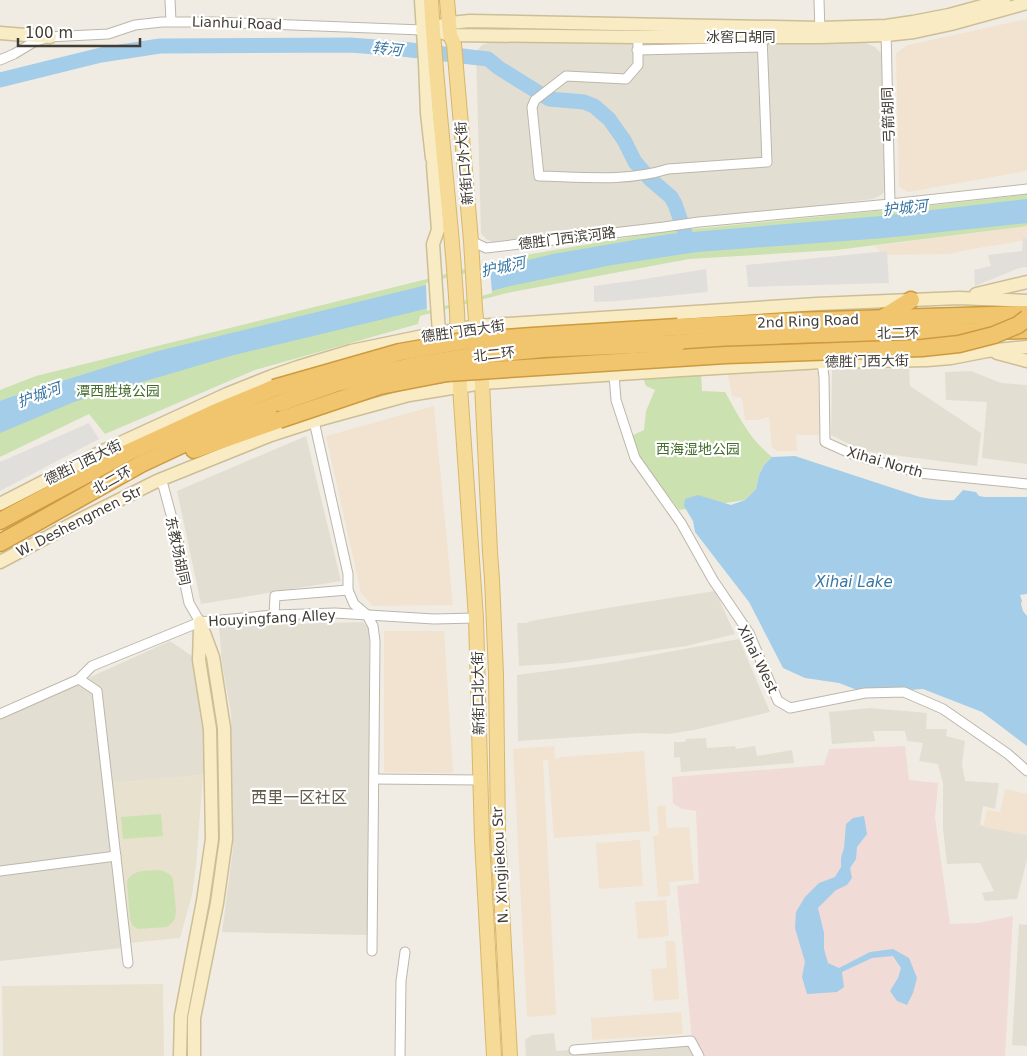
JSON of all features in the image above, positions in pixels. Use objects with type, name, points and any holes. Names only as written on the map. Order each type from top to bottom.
[{"type":"highway","points":[[882,318],[911,300]]},
{"type":"highway","name":"2nd Ring Road","points":[[678,335],[791,321],[1027,314]]},
{"type":"highway","points":[[141,464],[196,449],[380,386],[447,373],[726,355],[922,348],[959,344],[994,335],[1018,325],[1027,318]]},
{"type":"highway","name":"北二环","points":[[0,521],[129,452],[214,413],[277,395],[400,352],[463,341],[678,335],[792,335],[1027,330]]},
{"type":"highway","points":[[861,334],[893,345]]},
{"type":"highway","name":"北二环","points":[[0,543],[141,464],[218,428],[277,395]]},
{"type":"main road","points":[[428,36],[431,0]]},
{"type":"main road","points":[[448,0],[452,34]]},
{"type":"main road","name":"新街口外大街","points":[[452,34],[471,241],[476,326]]},
{"type":"main road","name":"新街口外大街","points":[[428,36],[448,191],[459,330]]},
{"type":"main road","name":"新街口北大街","points":[[476,326],[482,383],[492,579],[496,674],[498,836],[510,1056]]},
{"type":"main road","name":"新街口北大街","points":[[459,330],[460,387],[476,618],[482,840],[494,1056]]},
{"type":"street","points":[[170,0],[171,21]]},
{"type":"street","name":"新街口外大街","points":[[420,0],[428,36]]},
{"type":"street","name":"新街口外大街","points":[[452,0],[452,34]]},
{"type":"street","points":[[819,0],[820,32]]},
{"type":"street","name":"冰窖口胡同","points":[[886,30],[1004,0]]},
{"type":"street","name":"冰窖口胡同","points":[[452,34],[479,21],[820,32],[886,30],[914,32],[1027,3]]},
{"type":"street","name":"Lianhui Road","points":[[0,60],[34,42],[50,37],[105,34],[135,25],[171,21],[428,36]]},
{"type":"street","name":"弓箭胡同","points":[[886,30],[890,204]]},
{"type":"street","name":"冰窖口胡同","points":[[452,34],[638,37],[762,42],[820,32]]},
{"type":"street","points":[[0,33],[50,37]]},
{"type":"street","points":[[428,36],[452,34]]},
{"type":"street","points":[[637,50],[762,42],[767,162],[668,169],[636,176],[539,176],[532,107],[536,100],[566,76],[626,79],[638,66],[637,50],[638,37]]},
{"type":"street","name":"新街口外大街","points":[[430,63],[427,113],[438,230],[433,244],[440,333]]},
{"type":"street","name":"新街口外大街","points":[[432,158],[448,191]]},
{"type":"street","name":"德胜门西滨河路","points":[[471,241],[486,248],[699,222],[890,204],[1027,188]]},
{"type":"street","points":[[959,298],[1027,282]]},
{"type":"street","points":[[959,298],[1027,300]]},
{"type":"street","name":"德胜门西大街","points":[[0,504],[105,450],[227,394],[298,367],[351,351],[476,326],[817,304],[959,298]]},
{"type":"street","points":[[621,317],[623,356],[640,373]]},
{"type":"street","name":"德胜门西大街","points":[[482,383],[530,362],[723,349],[893,345],[951,358]]},
{"type":"street","name":"德胜门西大街","points":[[158,481],[270,435],[314,421],[409,395],[482,383],[822,362],[928,360],[1027,347]]},
{"type":"street","points":[[987,351],[1027,361]]},
{"type":"street","name":"Xihai North","points":[[822,362],[824,377],[824,442],[854,455],[919,473],[1027,484]]},
{"type":"street","points":[[298,367],[314,421],[348,574],[348,590],[354,604],[367,615],[373,626],[375,640],[372,951]]},
{"type":"street","name":"Xihai West","points":[[614,375],[616,400],[635,458],[681,523],[713,580],[749,634],[778,701],[790,708],[865,693],[904,692],[943,709],[1008,754],[1027,771]]},
{"type":"street","name":"W. Deshengmen Str","points":[[0,562],[158,481]]},
{"type":"street","name":"东教场胡同","points":[[158,481],[163,485],[180,548],[182,570],[189,603],[200,622]]},
{"type":"street","points":[[274,615],[275,596],[348,590]]},
{"type":"street","name":"Houyingfang Alley","points":[[0,714],[79,679],[92,666],[200,622],[274,615],[335,613],[434,619],[476,618]]},
{"type":"street","points":[[180,1056],[181,1016],[202,910],[212,839],[210,729],[200,660],[200,622]]},
{"type":"street","points":[[194,1056],[194,1018],[217,904],[226,839],[224,728],[213,657],[200,622]]},
{"type":"street","points":[[79,679],[97,691],[128,963]]},
{"type":"street","points":[[374,779],[480,780]]},
{"type":"street","points":[[0,871],[116,856]]},
{"type":"street","points":[[400,1056],[401,981],[405,952]]},
{"type":"street","points":[[574,1050],[691,1041],[699,1056]]},
{"type":"shaded area","points":[[1027,19],[1027,171],[908,192],[899,187],[896,53],[908,45]]},
{"type":"shaded area","points":[[492,42],[628,44],[864,42],[875,47],[882,54],[886,63],[887,189],[873,199],[496,244],[486,239],[481,233],[476,52],[482,45]]},
{"type":"shaded area","points":[[1027,226],[1027,240],[949,254],[884,255],[874,246]]},
{"type":"shaded area","points":[[1023,238],[1027,238],[1027,267],[1019,268],[975,286],[974,270],[991,266],[988,255],[1022,251]]},
{"type":"shaded area","points":[[887,251],[889,283],[748,287],[746,265]]},
{"type":"shaded area","points":[[706,269],[708,292],[594,302],[594,286]]},
{"type":"shaded area","points":[[810,368],[818,372],[819,435],[796,435],[797,451],[777,451],[772,447],[769,417],[745,420],[742,398],[732,396],[728,375]]},
{"type":"shaded area","points":[[832,369],[909,369],[910,386],[981,433],[977,466],[863,451],[831,435]]},
{"type":"shaded area","points":[[971,371],[1001,383],[1027,385],[1027,464],[982,458],[987,402],[946,400],[945,372]]},
{"type":"shaded area","points":[[434,406],[453,605],[373,606],[361,593],[326,436]]},
{"type":"shaded area","points":[[89,423],[99,439],[0,491],[0,462]]},
{"type":"shaded area","points":[[306,436],[341,581],[201,604],[177,491]]},
{"type":"shaded area","points":[[715,591],[735,634],[686,646],[565,663],[519,666],[517,623]]},
{"type":"shaded area","points":[[363,622],[369,629],[369,935],[222,932],[233,849],[233,824],[231,713],[222,664],[219,626]]},
{"type":"shaded area","points":[[384,631],[444,631],[453,773],[384,772]]},
{"type":"shaded area","points":[[739,639],[770,712],[694,730],[668,734],[640,733],[518,741],[517,675],[608,663]]},
{"type":"shaded area","points":[[170,641],[192,656],[207,756],[203,775],[112,783],[129,943],[131,947],[0,961],[0,718]]},
{"type":"shaded area","points":[[870,708],[927,713],[926,729],[947,729],[946,736],[965,741],[962,764],[965,781],[999,783],[995,809],[983,806],[980,825],[1027,835],[1027,860],[1017,899],[985,901],[982,893],[994,891],[980,863],[947,864],[943,829],[943,783],[938,764],[919,761],[923,743],[907,741],[905,731],[873,731],[875,741],[832,744],[829,712]]},
{"type":"shaded area","points":[[706,738],[707,748],[735,746],[736,749],[755,746],[757,756],[792,750],[794,763],[681,772],[680,757],[674,758],[674,742]]},
{"type":"shaded area","points":[[554,746],[555,759],[644,751],[650,831],[554,838],[548,760],[543,760],[556,1015],[527,1017],[513,749]]},
{"type":"shaded area","points":[[905,746],[909,780],[938,783],[935,818],[950,924],[978,923],[1013,916],[1005,1056],[700,1056],[692,1040],[677,886],[699,883],[696,811],[682,809],[673,803],[672,777],[824,765],[829,749]]},
{"type":"shaded area","points":[[203,775],[192,895],[180,938],[129,943],[111,783]]},
{"type":"shaded area","points":[[1005,789],[1027,794],[1027,835],[983,827],[987,810],[1000,812]]},
{"type":"shaded area","points":[[657,806],[665,806],[667,828],[689,827],[694,880],[669,882],[670,896],[658,897],[653,836],[659,835]]},
{"type":"shaded area","points":[[640,840],[643,886],[599,889],[596,843]]},
{"type":"shaded area","points":[[666,900],[669,936],[638,939],[635,902]]},
{"type":"shaded area","points":[[1019,924],[1027,925],[1027,1046],[1012,1045]]},
{"type":"shaded area","points":[[665,941],[675,941],[679,999],[654,1001],[651,969],[667,968]]},
{"type":"shaded area","points":[[163,984],[164,1056],[3,1056],[2,986]]},
{"type":"shaded area","points":[[681,1012],[683,1034],[592,1040],[591,1018]]},
{"type":"shaded area","points":[[554,1033],[556,1051],[690,1041],[697,1056],[526,1056],[525,1040],[532,1035]]},
{"type":"green space","name":"潭西胜境公园","points":[[1027,193],[1027,226],[836,250],[689,259],[507,293],[420,316],[418,324],[255,370],[105,434],[89,414],[0,457],[0,390],[36,376],[503,259],[653,233],[917,207]]},
{"type":"green space","name":"西海湿地公园","points":[[701,373],[702,391],[725,392],[751,435],[772,457],[764,465],[759,475],[756,489],[745,500],[679,510],[638,455],[631,436],[644,430],[646,411],[655,390],[646,386],[643,378]]},
{"type":"green space","points":[[161,814],[163,836],[123,839],[121,817]]},
{"type":"green space","points":[[160,870],[169,874],[173,879],[175,918],[167,927],[138,929],[133,926],[130,920],[127,882],[136,873]]},
{"type":"water","name":"护城河","points":[[1027,199],[1027,223],[884,238],[697,252],[612,265],[510,286],[417,311],[234,355],[74,402],[0,433],[0,401],[11,397],[158,351],[553,254],[669,234],[881,216]]},
{"type":"water","name":"Xihai Lake","points":[[795,456],[924,498],[954,500],[963,490],[976,492],[979,496],[985,497],[1027,497],[1027,594],[1020,595],[1023,611],[1027,616],[1027,746],[982,712],[923,689],[865,693],[839,683],[805,678],[783,668],[749,602],[695,532],[693,521],[684,506],[685,499],[698,495],[731,505],[745,500],[756,489],[759,475],[764,465],[772,457]]},
{"type":"water","points":[[864,816],[867,834],[857,847],[856,859],[850,868],[852,878],[847,885],[836,890],[818,908],[824,933],[824,949],[828,963],[839,968],[870,952],[893,949],[909,958],[917,978],[907,1005],[897,1001],[890,991],[898,978],[901,968],[893,956],[872,958],[842,972],[844,987],[837,992],[807,994],[802,977],[805,962],[795,928],[796,912],[805,897],[819,883],[835,877],[841,867],[846,824],[853,818]]},
{"type":"pier","points":[[490,267],[492,293],[427,311],[426,283]]},
{"type":"waterway","name":"转河","points":[[0,80],[101,55],[160,46],[350,45],[488,59],[549,99],[584,102],[594,106],[609,119],[624,140],[635,162],[650,179],[671,197],[689,245]]},
{"type":"district","name":"西里一区社区","points":[[299,797]]}]
